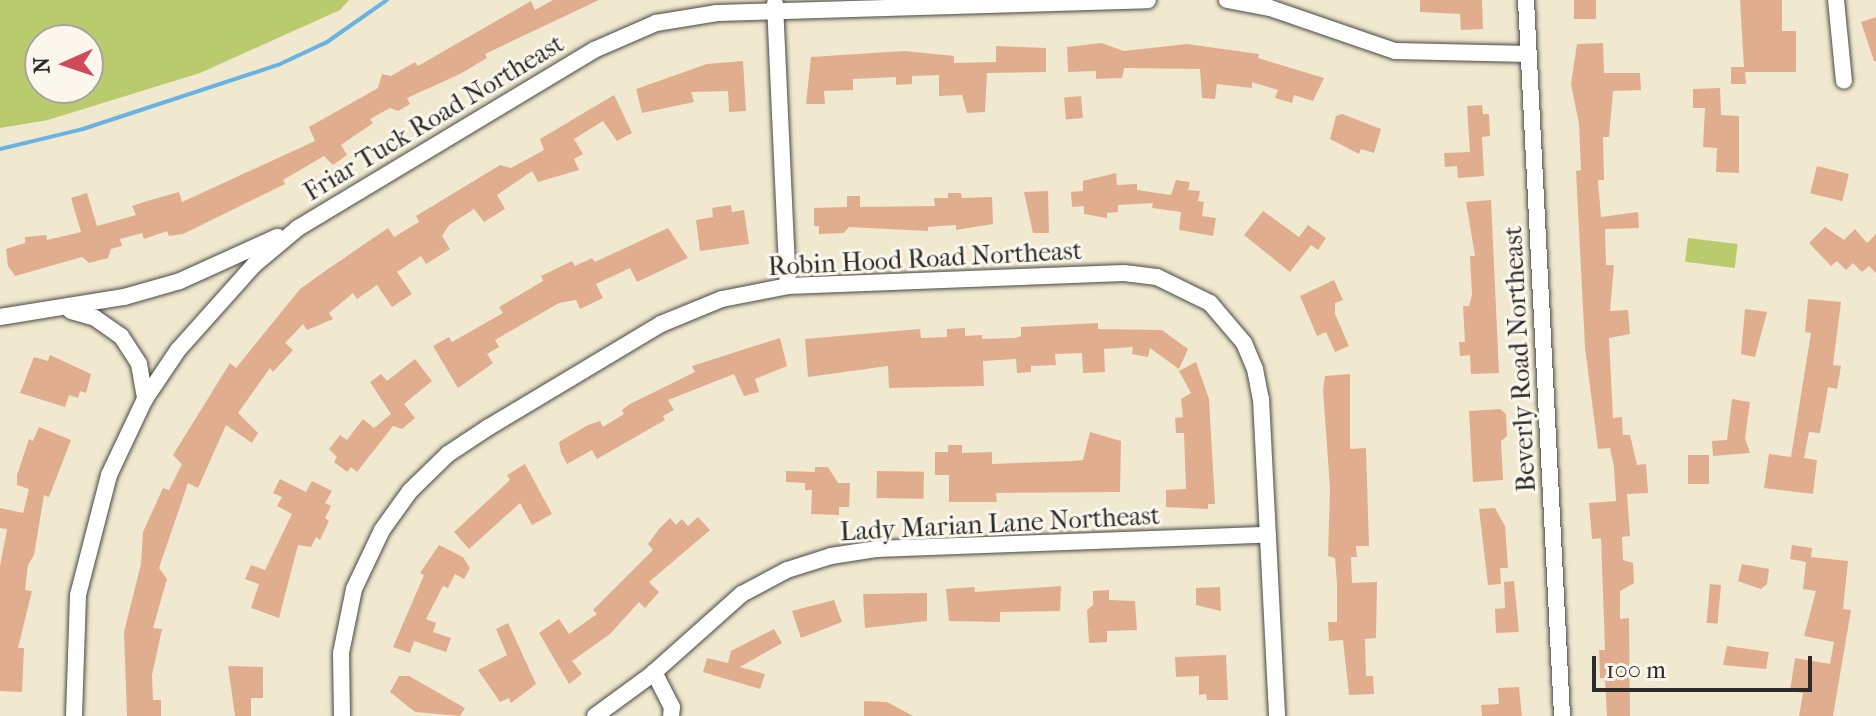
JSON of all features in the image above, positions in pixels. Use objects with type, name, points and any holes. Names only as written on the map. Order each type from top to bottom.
[{"type":"street","name":"Friar Tuck Road Northeast","points":[[74,716],[74,643],[85,558],[109,475],[145,399],[214,305],[298,228],[620,37],[689,16],[775,5],[1148,0]]},
{"type":"street","points":[[1227,0],[1270,8],[1395,51],[1529,54]]},
{"type":"street","name":"Beverly Road Northeast","points":[[1526,0],[1562,716]]},
{"type":"street","points":[[1836,0],[1844,81]]},
{"type":"street","points":[[775,5],[788,286]]},
{"type":"street","points":[[0,317],[61,310],[180,281],[298,228]]},
{"type":"street","name":"Robin Hood Road Northeast","points":[[342,716],[341,653],[354,589],[382,530],[426,473],[489,427],[661,324],[722,299],[788,286],[1124,273],[1188,289],[1229,322],[1254,368],[1261,399],[1277,716]]},
{"type":"street","points":[[61,310],[95,318],[121,336],[139,364],[145,399]]},
{"type":"street","name":"Lady Marian Lane Northeast","points":[[595,716],[654,672],[742,594],[787,570],[831,556],[877,549],[1268,535]]},
{"type":"street","points":[[654,672],[672,707],[671,716]]},
{"type":"green space","points":[[0,0],[349,0],[340,10],[200,73],[104,103],[104,24],[24,24],[24,104],[100,104],[48,120],[0,128]]},
{"type":"green space","points":[[1688,238],[1738,244],[1735,268],[1685,262]]},
{"type":"building","points":[[553,0],[599,0],[485,54],[487,58],[460,74],[407,98],[410,104],[398,111],[390,108],[370,119],[373,123],[341,145],[347,155],[333,165],[324,156],[283,180],[285,184],[183,234],[169,236],[167,231],[144,239],[142,233],[120,239],[122,246],[111,249],[108,258],[89,263],[82,257],[15,276],[8,266],[6,249],[25,243],[25,237],[46,235],[47,240],[81,232],[71,198],[87,193],[97,226],[136,215],[132,206],[147,201],[179,192],[182,202],[315,141],[309,127],[378,88],[382,74],[391,76],[415,62],[418,66],[531,1],[535,10]]},
{"type":"building","points":[[1420,0],[1482,0],[1483,29],[1461,30],[1460,14],[1420,12]]},
{"type":"building","points":[[1574,0],[1596,0],[1596,19],[1574,19]]},
{"type":"building","points":[[1740,0],[1782,0],[1782,31],[1796,31],[1796,72],[1745,72],[1746,84],[1731,84],[1731,67],[1744,67]]},
{"type":"building","points":[[1876,17],[1876,61],[1874,61],[1861,22]]},
{"type":"building","points":[[1101,43],[1124,51],[1187,44],[1259,54],[1258,58],[1324,78],[1313,101],[1294,95],[1292,103],[1275,98],[1278,90],[1252,82],[1252,88],[1217,84],[1215,99],[1202,98],[1200,69],[1124,68],[1122,78],[1096,79],[1096,71],[1068,72],[1067,47]]},
{"type":"building","points":[[1603,43],[1604,73],[1640,73],[1641,90],[1613,91],[1609,137],[1603,137],[1604,180],[1598,180],[1601,217],[1638,212],[1639,228],[1605,229],[1606,265],[1614,265],[1610,311],[1628,310],[1630,334],[1609,338],[1613,418],[1622,417],[1623,435],[1630,435],[1637,465],[1646,464],[1648,493],[1627,494],[1630,536],[1622,537],[1623,560],[1633,563],[1634,583],[1620,591],[1620,619],[1629,618],[1630,716],[1607,716],[1605,678],[1600,678],[1599,650],[1605,650],[1601,538],[1592,539],[1589,503],[1616,501],[1610,448],[1598,449],[1585,347],[1576,171],[1581,170],[1579,124],[1571,84],[1577,44]]},
{"type":"building","points":[[996,46],[1046,48],[1046,72],[987,73],[985,112],[967,113],[962,95],[939,96],[939,75],[912,76],[912,84],[896,85],[896,77],[853,79],[853,90],[824,91],[825,104],[806,104],[811,57],[904,51],[954,56],[954,63],[996,62]]},
{"type":"building","points":[[743,61],[746,111],[729,112],[728,91],[691,92],[694,102],[642,113],[636,89],[707,64]]},
{"type":"building","points":[[1720,88],[1721,115],[1739,116],[1739,173],[1716,172],[1717,148],[1703,147],[1705,108],[1693,108],[1693,89]]},
{"type":"building","points":[[614,95],[632,133],[617,141],[603,121],[574,139],[583,154],[574,159],[579,170],[538,182],[532,171],[497,195],[505,209],[484,222],[474,209],[449,225],[442,236],[450,249],[426,264],[421,256],[397,272],[412,294],[392,307],[377,285],[357,299],[353,293],[329,313],[333,319],[307,330],[303,324],[285,343],[293,350],[273,372],[270,368],[238,413],[258,433],[252,443],[226,425],[198,488],[188,483],[159,568],[167,579],[153,628],[162,629],[152,675],[153,700],[161,700],[161,716],[127,716],[124,632],[141,564],[143,532],[163,488],[169,490],[182,464],[173,455],[230,363],[236,368],[300,289],[328,269],[388,228],[394,237],[419,222],[416,216],[500,165],[511,168],[544,150],[540,139]]},
{"type":"building","points":[[1081,96],[1083,118],[1066,119],[1064,97]]},
{"type":"building","points":[[1482,105],[1483,114],[1489,114],[1490,136],[1482,137],[1484,176],[1458,178],[1457,166],[1445,167],[1444,153],[1470,152],[1467,106]]},
{"type":"building","points":[[1342,114],[1381,129],[1374,153],[1361,149],[1359,154],[1330,139],[1336,116]]},
{"type":"building","points":[[1817,166],[1849,174],[1842,201],[1810,193]]},
{"type":"building","points":[[1116,173],[1117,185],[1137,184],[1137,190],[1171,195],[1176,180],[1190,182],[1188,190],[1200,191],[1198,201],[1204,202],[1202,216],[1216,218],[1213,236],[1179,230],[1181,212],[1152,208],[1153,203],[1118,205],[1118,212],[1107,213],[1107,218],[1084,214],[1084,206],[1072,207],[1071,192],[1083,191],[1083,181]]},
{"type":"building","points":[[1048,191],[1049,233],[1033,233],[1024,192]]},
{"type":"building","points":[[948,193],[961,193],[962,198],[992,197],[993,224],[956,230],[956,225],[928,227],[928,231],[849,227],[844,233],[819,234],[819,226],[814,226],[814,208],[847,207],[847,196],[860,196],[860,207],[935,206],[934,198],[948,198]]},
{"type":"building","points":[[1491,200],[1499,373],[1471,374],[1470,355],[1460,356],[1459,342],[1465,342],[1463,306],[1469,306],[1472,295],[1470,256],[1475,256],[1466,202]]},
{"type":"building","points":[[731,205],[732,212],[744,210],[749,244],[700,251],[696,220],[713,217],[712,208]]},
{"type":"building","points":[[1263,211],[1299,237],[1308,225],[1326,238],[1318,250],[1311,245],[1290,272],[1244,235]]},
{"type":"building","points":[[1825,227],[1844,240],[1855,229],[1867,243],[1876,234],[1876,273],[1869,266],[1862,272],[1853,263],[1846,270],[1837,261],[1831,266],[1809,243]]},
{"type":"building","points":[[668,228],[688,258],[637,282],[630,268],[596,284],[603,298],[580,309],[576,300],[559,303],[495,340],[499,347],[487,354],[493,363],[458,388],[433,346],[449,337],[452,342],[503,313],[499,307],[543,281],[541,276],[572,261],[575,266],[592,258],[595,262]]},
{"type":"building","points":[[1334,280],[1343,300],[1335,303],[1335,314],[1349,346],[1335,352],[1326,332],[1317,336],[1300,296]]},
{"type":"building","points":[[1808,299],[1841,302],[1833,365],[1841,366],[1837,389],[1828,387],[1820,433],[1809,432],[1804,458],[1817,460],[1813,494],[1764,488],[1769,454],[1791,457],[1811,333],[1805,332]]},
{"type":"building","points":[[1745,309],[1767,312],[1755,357],[1741,354]]},
{"type":"building","points":[[1098,323],[1098,329],[1162,330],[1188,349],[1179,369],[1150,348],[1148,357],[1132,354],[1133,347],[1104,349],[1105,372],[1083,373],[1082,353],[1055,354],[1056,365],[1031,366],[1031,372],[1017,373],[1016,359],[983,361],[984,386],[889,388],[888,366],[808,377],[805,339],[920,329],[921,338],[947,337],[947,329],[965,328],[965,336],[1015,338],[1021,336],[1021,327]]},
{"type":"building","points":[[780,338],[787,366],[755,379],[759,392],[744,396],[734,374],[668,400],[674,410],[663,416],[665,420],[597,459],[592,450],[567,464],[559,442],[588,425],[600,421],[603,427],[624,414],[622,410],[630,404],[695,372],[692,366]]},
{"type":"building","points":[[50,355],[91,374],[86,393],[80,391],[78,398],[69,395],[65,407],[20,393],[34,357],[48,361]]},
{"type":"building","points":[[415,359],[432,381],[404,404],[415,418],[402,429],[393,426],[357,472],[351,467],[347,472],[334,462],[337,457],[329,449],[340,435],[347,440],[363,419],[374,428],[391,414],[370,382],[381,374],[387,381]]},
{"type":"building","points":[[1196,362],[1209,399],[1215,504],[1208,504],[1208,509],[1166,507],[1166,490],[1186,489],[1184,433],[1176,433],[1175,418],[1183,417],[1181,399],[1191,393],[1179,371]]},
{"type":"building","points":[[1350,374],[1350,449],[1366,448],[1369,546],[1356,546],[1357,557],[1351,557],[1352,583],[1377,582],[1376,638],[1365,639],[1366,676],[1373,676],[1374,694],[1349,695],[1343,640],[1329,641],[1328,622],[1337,622],[1337,584],[1335,558],[1328,556],[1330,488],[1323,390],[1325,376]]},
{"type":"building","points":[[1732,399],[1750,402],[1745,438],[1750,453],[1713,456],[1712,441],[1727,440]]},
{"type":"building","points":[[1500,409],[1506,414],[1507,436],[1501,441],[1503,480],[1473,482],[1469,411]]},
{"type":"building","points":[[39,427],[71,440],[49,497],[44,495],[34,555],[28,565],[25,590],[32,591],[18,648],[24,648],[22,692],[0,691],[0,566],[7,529],[0,528],[0,508],[23,513],[29,489],[17,485],[17,475],[29,439],[33,441]]},
{"type":"building","points":[[1090,432],[1121,441],[1120,492],[996,493],[997,502],[949,502],[949,475],[935,475],[935,452],[948,452],[948,445],[962,445],[962,453],[992,452],[992,464],[1074,461],[1083,460]]},
{"type":"building","points":[[1688,455],[1709,455],[1709,484],[1688,484]]},
{"type":"building","points":[[525,464],[552,514],[532,525],[520,503],[469,549],[454,532],[510,480],[507,475]]},
{"type":"building","points":[[815,467],[828,467],[838,483],[850,483],[849,507],[839,507],[839,515],[811,514],[812,490],[805,490],[805,483],[786,482],[786,471],[815,472]]},
{"type":"building","points":[[877,471],[924,472],[924,499],[877,498]]},
{"type":"building","points":[[280,479],[306,492],[312,481],[332,491],[325,503],[331,506],[325,518],[329,521],[320,540],[316,537],[311,547],[298,545],[279,618],[251,608],[259,584],[245,579],[251,565],[265,570],[292,514],[277,506],[282,497],[273,493]]},
{"type":"building","points":[[1495,508],[1505,526],[1508,568],[1500,568],[1501,584],[1488,585],[1479,509]]},
{"type":"building","points":[[698,517],[710,530],[649,582],[659,592],[645,608],[639,602],[610,634],[572,661],[582,674],[569,684],[539,633],[559,619],[569,634],[597,614],[593,610],[653,550],[648,544],[670,518],[676,525],[682,519],[688,526]]},
{"type":"building","points":[[439,545],[463,557],[470,568],[464,579],[455,574],[448,588],[443,586],[426,619],[436,623],[433,632],[451,638],[446,652],[414,641],[410,653],[393,647],[424,575],[420,573]]},
{"type":"building","points":[[1792,545],[1812,548],[1811,557],[1848,561],[1843,609],[1851,610],[1833,716],[1799,716],[1803,693],[1790,691],[1795,658],[1830,664],[1834,642],[1804,636],[1816,591],[1803,589],[1806,562],[1790,559]]},
{"type":"building","points":[[1742,564],[1769,569],[1767,584],[1761,589],[1738,581]]},
{"type":"building","points":[[1514,581],[1519,632],[1496,633],[1495,609],[1505,608],[1504,582]]},
{"type":"building","points":[[1710,584],[1721,585],[1718,624],[1707,623]]},
{"type":"building","points":[[1061,586],[1060,611],[1000,612],[1000,622],[949,621],[946,589],[974,587],[975,592]]},
{"type":"building","points":[[1220,587],[1221,611],[1196,605],[1196,588]]},
{"type":"building","points":[[1109,590],[1109,600],[1135,601],[1137,630],[1107,631],[1107,642],[1089,643],[1087,610],[1093,605],[1093,591]]},
{"type":"building","points":[[927,593],[927,621],[865,628],[863,594]]},
{"type":"building","points":[[834,600],[842,622],[801,638],[792,611]]},
{"type":"building","points":[[508,623],[536,684],[511,703],[509,698],[500,702],[478,670],[507,655],[496,629]]},
{"type":"building","points":[[774,629],[782,643],[740,667],[765,674],[760,689],[703,672],[707,658],[728,663],[731,651]]},
{"type":"building","points":[[1727,646],[1769,652],[1766,669],[1723,665]]},
{"type":"building","points":[[1226,655],[1228,700],[1207,700],[1206,694],[1199,695],[1199,676],[1176,677],[1175,657]]},
{"type":"building","points":[[228,666],[263,667],[263,698],[251,698],[251,716],[235,716]]},
{"type":"building","points":[[399,676],[409,676],[465,708],[460,716],[415,712],[390,692]]},
{"type":"building","points":[[1519,687],[1522,716],[1482,716],[1481,705],[1499,704],[1498,688]]},
{"type":"building","points":[[864,701],[887,702],[913,716],[864,716]]},
{"type":"waterway","points":[[0,149],[83,129],[278,65],[327,42],[387,0]]}]
